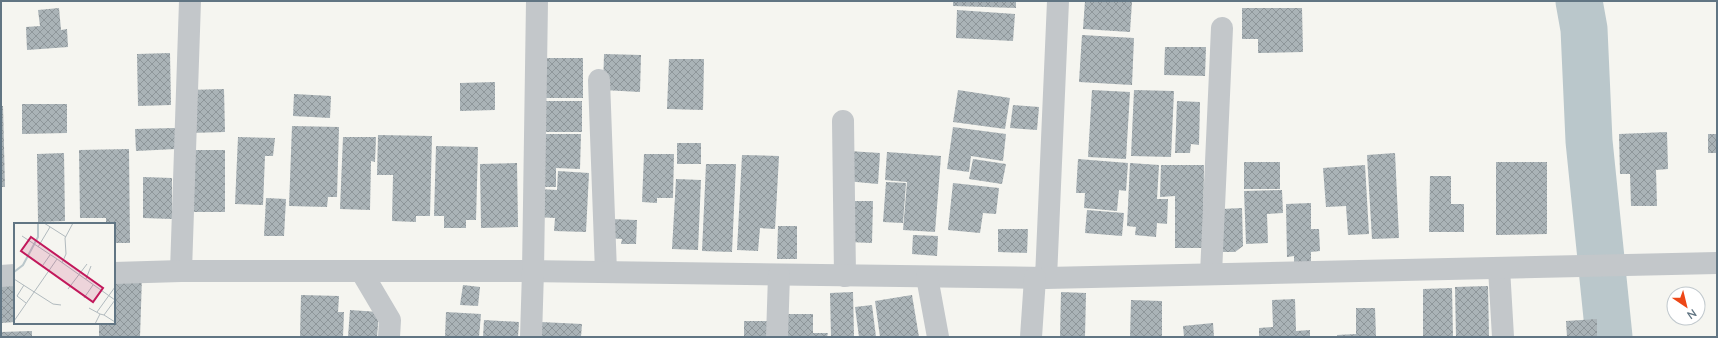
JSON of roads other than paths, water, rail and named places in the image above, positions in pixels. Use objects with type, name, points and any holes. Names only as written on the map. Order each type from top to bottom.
[{"type":"street","points":[[181,271],[190,1]]},
{"type":"street","points":[[531,337],[536,1]]},
{"type":"street","points":[[1031,337],[1041,278],[1058,1]]},
{"type":"street","points":[[1211,274],[1222,28]]},
{"type":"street","points":[[599,80],[606,272]]},
{"type":"street","points":[[843,121],[845,276]]},
{"type":"street","points":[[115,272],[533,271],[1041,278],[1717,263]]},
{"type":"street","points":[[1499,268],[1503,337]]},
{"type":"street","points":[[361,271],[390,320],[389,337]]},
{"type":"street","points":[[777,337],[779,274]]},
{"type":"street","points":[[1,276],[14,275]]},
{"type":"street","points":[[927,277],[938,337]]},
{"type":"waterway","points":[[1579,1],[1584,29],[1589,141],[1609,337]]}]
